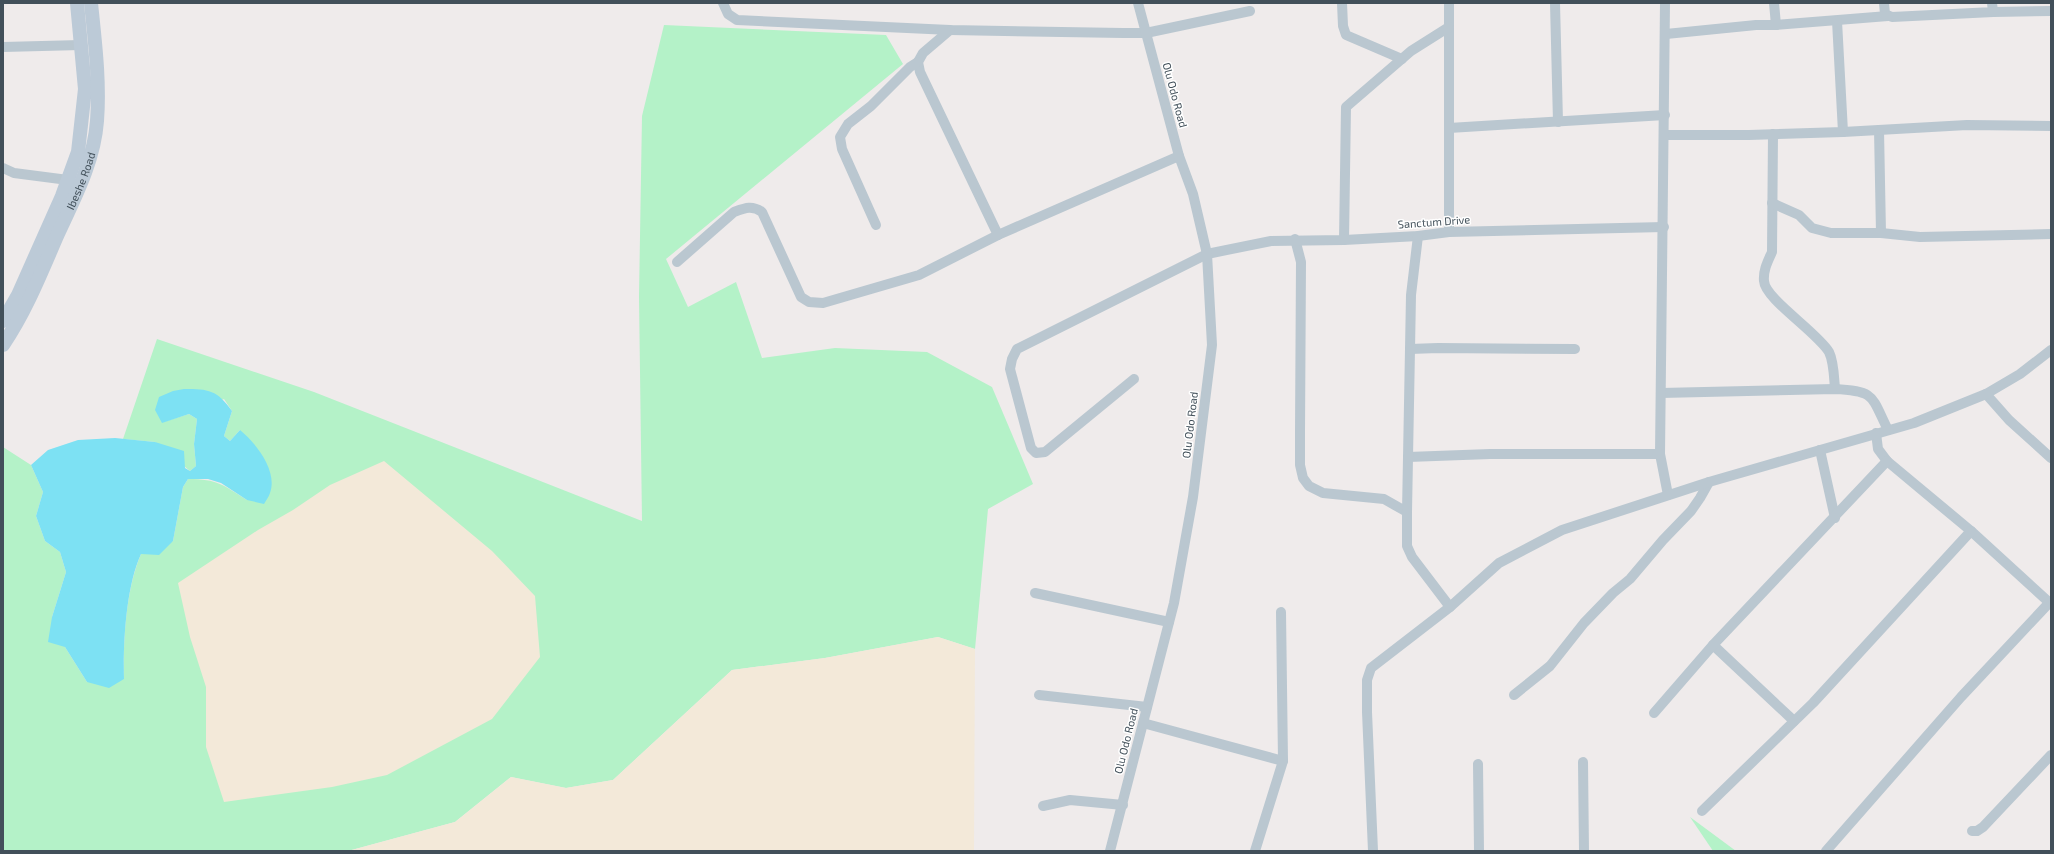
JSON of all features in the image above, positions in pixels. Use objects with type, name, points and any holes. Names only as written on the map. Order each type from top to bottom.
[{"type":"main road","name":"Ibeshe Road","points":[[3,321],[18,295],[68,180],[78,152],[85,89],[77,3]]},
{"type":"main road","name":"Ibeshe Road","points":[[3,345],[16,325],[31,294],[84,175],[94,144],[97,121],[97,86],[91,3]]},
{"type":"street","points":[[723,3],[728,14],[737,20],[950,30],[1146,32],[1250,11]]},
{"type":"street","name":"Olu Odo Road","points":[[1110,851],[1169,622],[1193,497],[1212,345],[1207,254],[1193,194],[1179,156],[1138,3]]},
{"type":"street","points":[[1342,3],[1343,26],[1346,35],[1402,59]]},
{"type":"street","points":[[1449,3],[1449,232]]},
{"type":"street","points":[[1555,3],[1558,122]]},
{"type":"street","points":[[1665,3],[1664,227],[1660,454],[1668,495]]},
{"type":"street","points":[[1774,3],[1776,25]]},
{"type":"street","points":[[1884,3],[1884,9],[1888,16]]},
{"type":"street","points":[[1666,34],[1756,25],[1837,21],[1992,7],[2051,11]]},
{"type":"street","points":[[1837,21],[1843,132]]},
{"type":"street","points":[[1344,240],[1346,107],[1411,51],[1449,27]]},
{"type":"street","points":[[876,225],[842,149],[840,137],[848,124],[871,106],[910,67],[918,62],[923,53],[950,30]]},
{"type":"street","points":[[3,47],[81,45]]},
{"type":"street","points":[[918,62],[920,72],[998,235]]},
{"type":"street","points":[[1449,128],[1665,115]]},
{"type":"street","points":[[1664,135],[1843,132],[1967,125],[2051,126]]},
{"type":"street","points":[[1879,130],[1881,233]]},
{"type":"street","points":[[1772,134],[1772,252],[1765,267],[1764,282],[1768,292],[1815,335],[1829,353],[1835,388]]},
{"type":"street","points":[[677,262],[734,212],[746,208],[756,208],[762,212],[801,296],[809,302],[822,303],[919,275],[998,235],[1179,156]]},
{"type":"street","points":[[3,168],[14,173],[68,180]]},
{"type":"street","points":[[1772,203],[1799,214],[1812,228],[1831,233],[1881,233],[1920,237],[2051,234]]},
{"type":"street","name":"Sanctum Drive","points":[[1134,379],[1045,452],[1036,453],[1031,448],[1010,369],[1012,359],[1018,349],[1207,254],[1271,240],[1344,240],[1418,236],[1449,232],[1664,227]]},
{"type":"street","points":[[1418,236],[1411,295],[1406,546],[1412,557],[1450,607]]},
{"type":"street","points":[[1295,239],[1301,262],[1300,465],[1303,478],[1309,486],[1322,493],[1384,499],[1407,512]]},
{"type":"street","points":[[1410,349],[1575,348]]},
{"type":"street","points":[[1373,851],[1367,712],[1368,680],[1371,668],[1450,607],[1498,562],[1562,530],[1709,482],[1914,423],[1986,394],[2020,374],[2051,350]]},
{"type":"street","points":[[1661,393],[1835,388],[1861,391],[1871,398],[1888,430]]},
{"type":"street","points":[[1986,394],[2009,420],[2051,458]]},
{"type":"street","points":[[1826,851],[1961,697],[2050,603],[1971,531],[1887,461],[1878,449],[1876,434]]},
{"type":"street","points":[[1820,450],[1835,518]]},
{"type":"street","points":[[1408,458],[1490,454],[1660,454]]},
{"type":"street","points":[[1654,713],[1713,645],[1835,518],[1887,461]]},
{"type":"street","points":[[1514,695],[1550,666],[1584,623],[1613,593],[1630,579],[1663,540],[1691,511],[1709,482]]},
{"type":"street","points":[[1702,811],[1813,703],[1971,531]]},
{"type":"street","points":[[1035,593],[1169,622]]},
{"type":"street","points":[[1256,851],[1283,761],[1281,612]]},
{"type":"street","points":[[1713,645],[1794,720]]},
{"type":"street","points":[[1038,695],[1147,708]]},
{"type":"street","points":[[1143,723],[1283,761]]},
{"type":"street","points":[[1972,831],[1983,827],[2051,755]]},
{"type":"street","points":[[1584,762],[1584,851]]},
{"type":"street","points":[[1478,764],[1479,851]]},
{"type":"street","points":[[1043,806],[1070,800],[1123,805]]},
{"type":"green space","points":[[664,25],[886,35],[903,64],[666,259],[688,307],[736,282],[762,358],[835,348],[927,352],[992,387],[1033,484],[988,509],[975,649],[938,637],[825,658],[732,670],[613,780],[566,788],[511,777],[455,822],[348,851],[3,851],[3,447],[31,465],[43,492],[36,516],[45,541],[60,552],[66,572],[52,617],[65,647],[87,682],[124,679],[126,615],[136,568],[141,554],[173,541],[183,487],[188,479],[206,480],[220,484],[247,500],[240,430],[230,441],[224,436],[232,411],[224,399],[163,422],[189,414],[197,419],[194,444],[196,466],[190,471],[155,442],[123,439],[157,339],[314,392],[642,521],[639,297],[642,116]]},
{"type":"green space","points":[[1690,817],[1736,851],[1713,851]]},
{"type":"sand","points":[[384,461],[492,551],[535,596],[540,657],[492,719],[387,775],[332,787],[224,802],[206,747],[206,687],[190,637],[178,583],[330,485]]},
{"type":"sand","points":[[938,637],[975,649],[974,851],[348,851],[455,822],[511,777],[566,788],[613,780],[732,670],[825,658]]},
{"type":"water","points":[[200,389],[212,392],[227,404],[232,411],[224,436],[230,441],[240,430],[253,442],[264,458],[271,476],[272,485],[270,494],[264,504],[247,500],[221,483],[208,479],[188,479],[183,487],[173,541],[159,555],[141,554],[136,567],[126,615],[124,679],[109,688],[87,682],[65,647],[48,642],[52,617],[66,572],[60,552],[45,541],[36,516],[43,492],[31,465],[48,450],[78,440],[115,438],[155,442],[184,451],[185,468],[190,471],[196,466],[194,444],[197,419],[189,414],[162,423],[155,410],[159,397],[173,391]]}]
